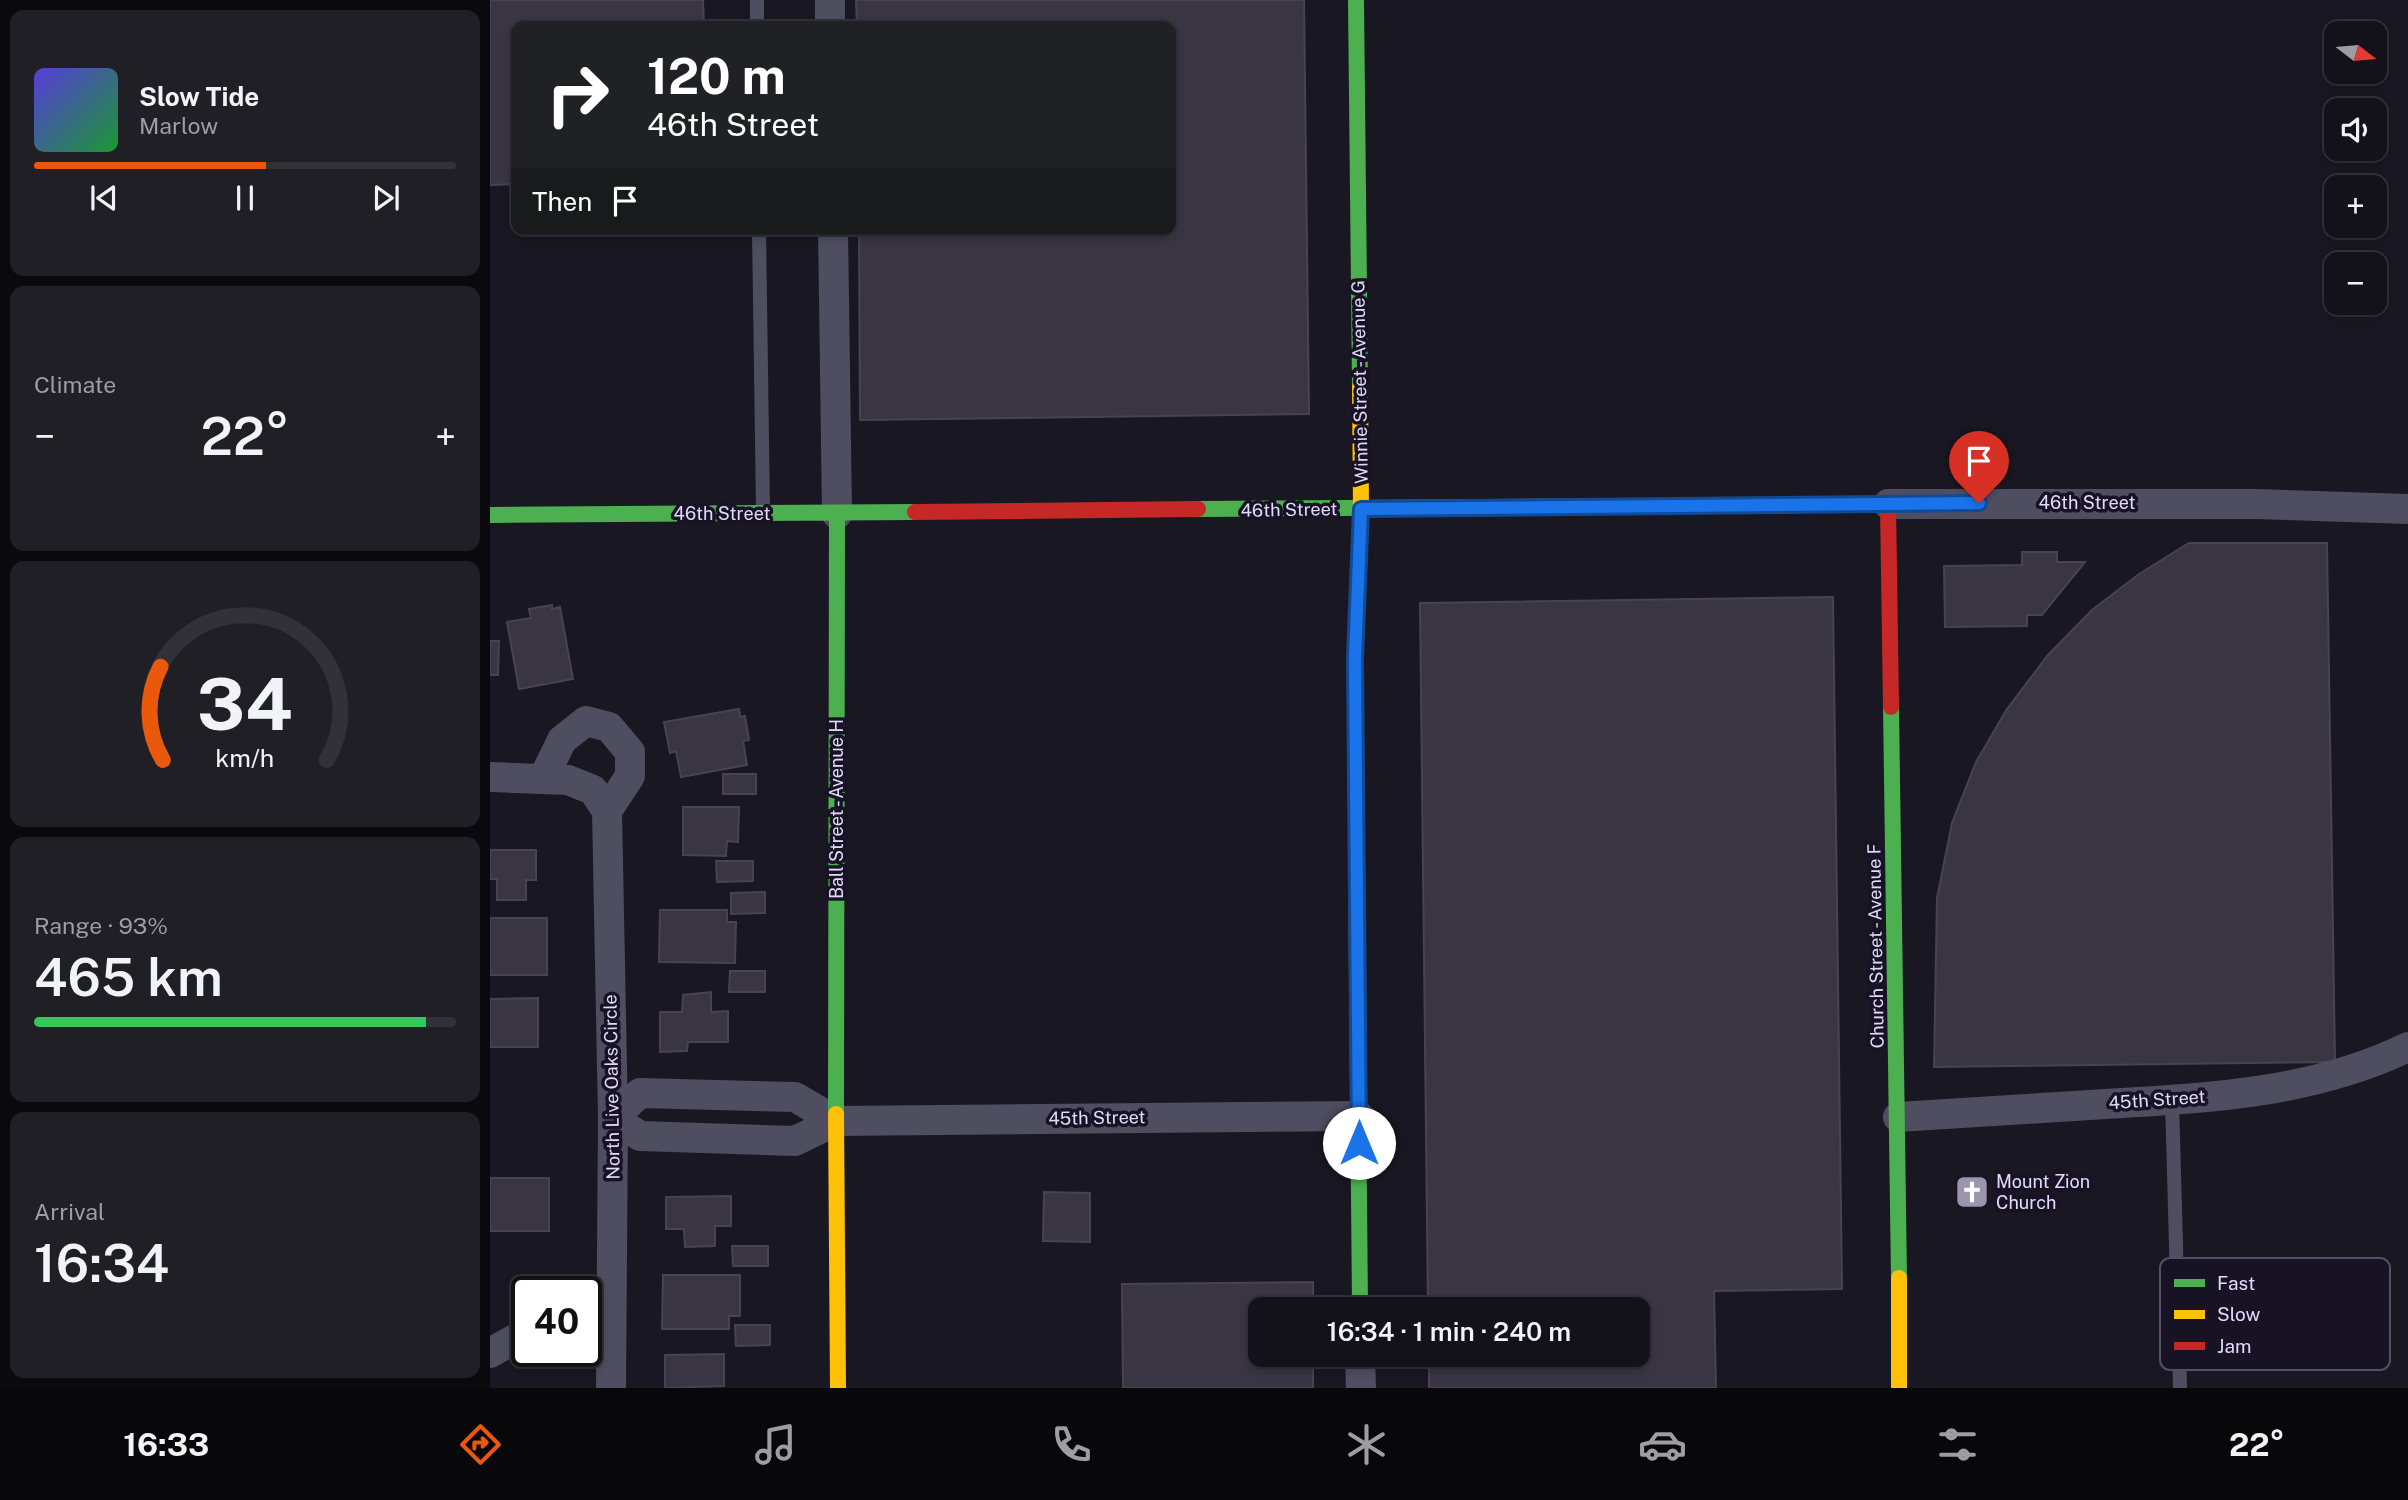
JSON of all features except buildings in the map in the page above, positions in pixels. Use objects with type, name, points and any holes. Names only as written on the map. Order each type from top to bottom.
[{"type":"street","points":[[830,0],[830,21]]},
{"type":"street","name":"Winnie Street - Avenue G","points":[[1356,0],[1361,509],[1355,658],[1360,1297]]},
{"type":"street","name":"Ball Street - Avenue H","points":[[833,235],[837,514],[838,1388]]},
{"type":"street","name":"46th Street","points":[[490,515],[1888,504],[2256,504],[2408,509]]},
{"type":"street","name":"Church Street - Avenue F","points":[[1888,504],[1898,1117],[1899,1388]]},
{"type":"street","points":[[490,778],[568,780],[600,801],[630,776],[630,752],[609,727],[586,721],[562,740],[543,779]]},
{"type":"street","name":"North Live Oaks Circle","points":[[600,801],[613,1118],[602,1281]]},
{"type":"street","name":"45th Street","points":[[1898,1117],[2172,1101],[2289,1087],[2372,1064],[2408,1047]]},
{"type":"street","points":[[613,1118],[640,1093],[795,1097],[836,1121]]},
{"type":"street","name":"45th Street","points":[[613,1118],[640,1136],[795,1141],[836,1121],[1359,1116]]},
{"type":"street","points":[[490,1353],[511,1341]]},
{"type":"street","name":"North Live Oaks Circle","points":[[602,1341],[611,1388]]},
{"type":"street","points":[[1360,1367],[1361,1388]]},
{"type":"lane","points":[[757,0],[757,21]]},
{"type":"lane","points":[[759,235],[763,514]]},
{"type":"lane","points":[[2172,1101],[2176,1258]]},
{"type":"lane","points":[[2179,1370],[2180,1388]]},
{"type":"traffic: fast","points":[[1356,0],[1360,387]]},
{"type":"traffic: fast","points":[[1198,509],[1811,505]]},
{"type":"traffic: fast","points":[[490,515],[915,512]]},
{"type":"traffic: fast","points":[[836,1114],[837,514]]},
{"type":"traffic: fast","points":[[1891,707],[1899,1278]]},
{"type":"traffic: fast","points":[[1357,972],[1360,1297]]},
{"type":"traffic: slow","points":[[1357,972],[1355,658],[1361,509],[1360,387]]},
{"type":"traffic: slow","points":[[836,1114],[838,1388]]},
{"type":"traffic: slow","points":[[1899,1278],[1899,1388]]},
{"type":"traffic: jam","points":[[1811,505],[1888,504],[1891,707]]},
{"type":"traffic: jam","points":[[915,512],[1198,509]]},
{"type":"place","name":"Mount Zion Church","points":[[1972,1192]]},
{"type":"route","points":[[1359,1143],[1355,658],[1361,509],[1979,503]]}]
